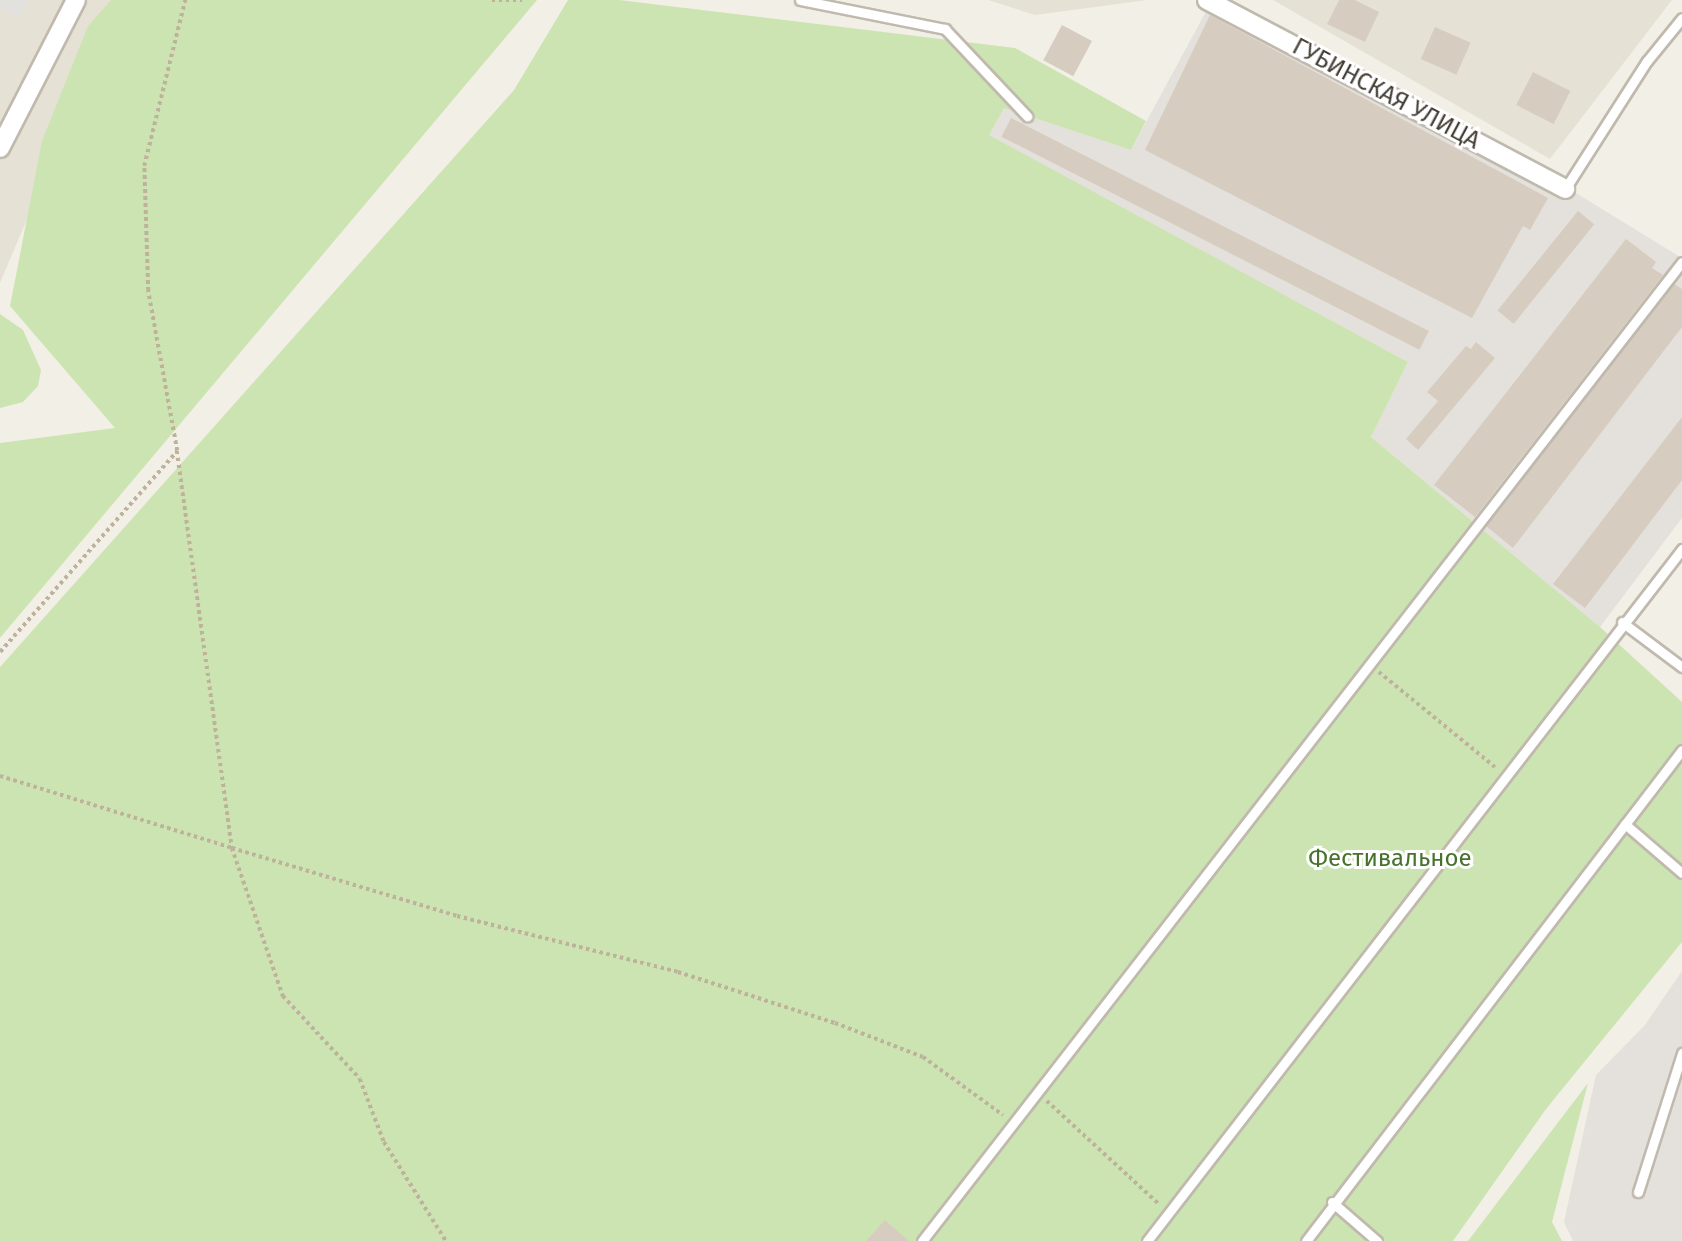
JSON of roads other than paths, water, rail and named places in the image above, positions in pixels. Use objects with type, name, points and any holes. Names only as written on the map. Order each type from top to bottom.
[{"type":"street","points":[[0,148],[76,0]]},
{"type":"street","name":"ГУБИНСКАЯ УЛИЦА","points":[[1207,0],[1565,189]]},
{"type":"lane","points":[[800,0],[945,29],[1027,116]]},
{"type":"lane","points":[[1565,189],[1647,61],[1682,18]]},
{"type":"lane","points":[[922,1241],[1013,1123],[1035,1090],[1682,262]]},
{"type":"lane","points":[[1147,1241],[1622,622],[1682,549]]},
{"type":"lane","points":[[1622,622],[1682,667]]},
{"type":"lane","points":[[1306,1241],[1332,1202],[1682,750]]},
{"type":"lane","points":[[1625,824],[1682,873]]},
{"type":"lane","points":[[1639,1192],[1682,1053]]},
{"type":"lane","points":[[1332,1202],[1377,1241]]},
{"type":"park label","name":"Фестивальное","points":[[1390,859]]}]
